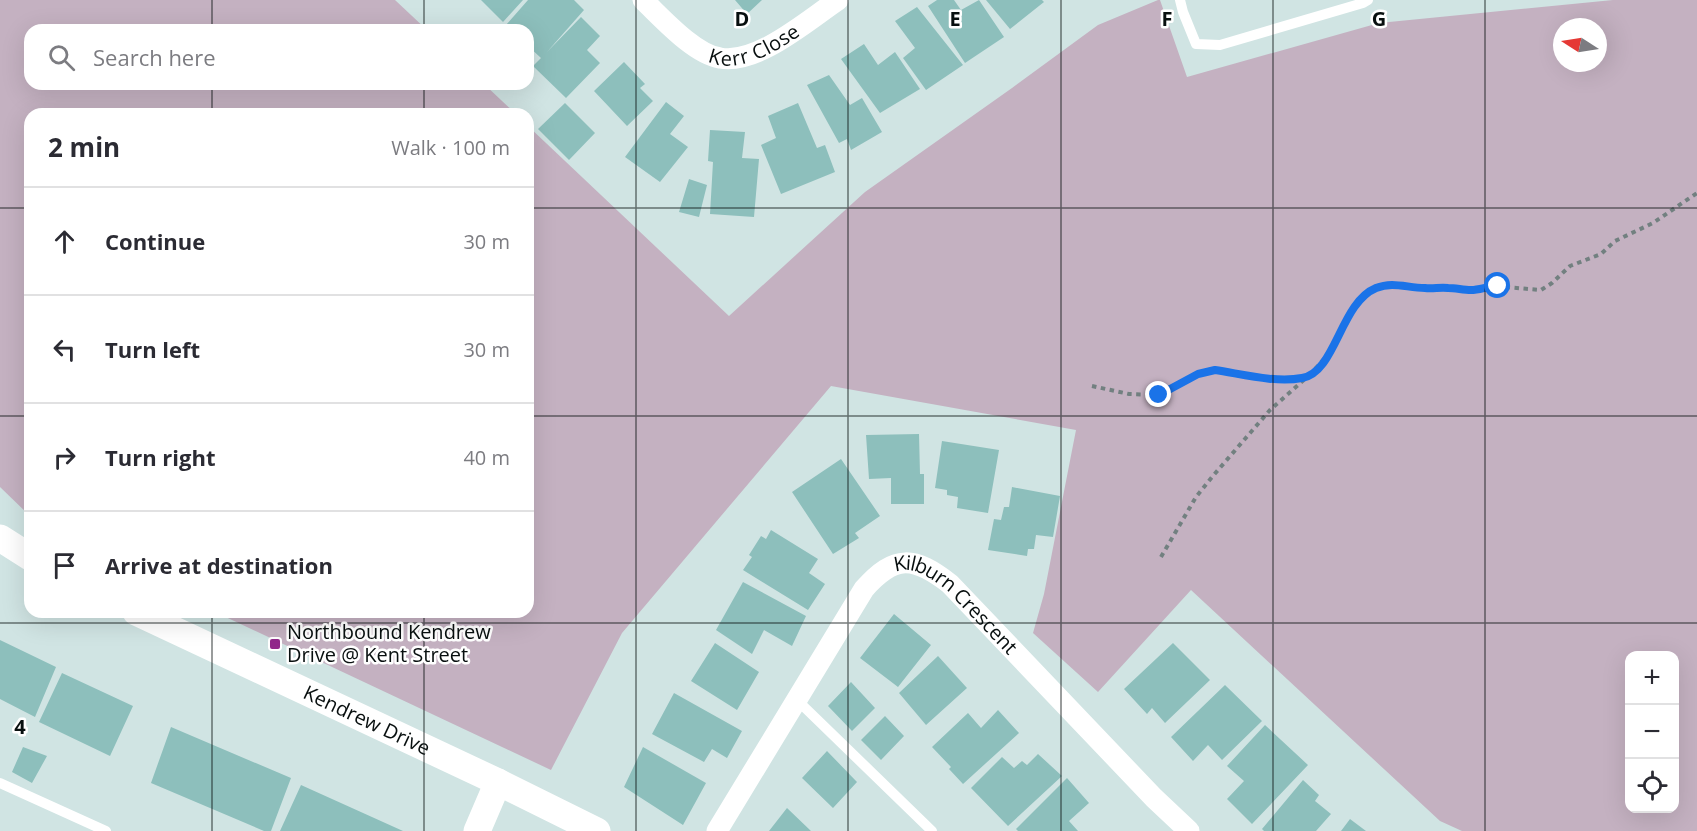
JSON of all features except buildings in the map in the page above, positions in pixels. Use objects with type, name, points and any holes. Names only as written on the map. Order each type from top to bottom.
[{"type":"street","name":"Kerr Close","points":[[643,0],[678,34],[698,48],[719,58],[740,58],[762,52],[838,0]]},
{"type":"street","points":[[0,538],[24,553]]},
{"type":"street","name":"Kilburn Crescent","points":[[717,831],[864,589],[876,576],[903,562],[920,564],[933,570],[950,584],[1154,798],[1189,831]]},
{"type":"street","name":"Kendrew Drive","points":[[149,618],[597,831]]},
{"type":"street","points":[[477,831],[498,782]]},
{"type":"lane","points":[[1180,0],[1196,44],[1220,45],[1368,0]]},
{"type":"lane","points":[[797,700],[932,831]]},
{"type":"lane","points":[[0,783],[106,831]]},
{"type":"path","points":[[1161,557],[1196,497],[1265,416],[1294,387],[1309,376],[1331,351],[1342,326],[1367,293],[1395,284],[1473,291],[1493,286],[1541,290],[1570,266],[1601,254],[1615,241],[1653,223],[1697,193]]},
{"type":"path","points":[[1092,386],[1149,396],[1159,395],[1206,371],[1215,370],[1268,378],[1292,379],[1309,376]]},
{"type":"shaded area","points":[[0,0],[395,0],[421,24],[24,24],[24,90],[490,90],[510,108],[24,108],[24,510],[0,487]]},
{"type":"shaded area","points":[[1158,0],[1160,0],[1187,77],[1379,23],[1613,0],[1697,0],[1697,831],[1462,831],[1440,821],[1191,590],[1098,692],[1033,633],[1044,594],[1076,430],[831,386],[622,633],[551,770],[228,618],[534,618],[534,132],[729,316],[865,192],[1098,25]]},
{"type":"place","name":"Northbound Kendrew Drive @ Kent Street","points":[[275,644]]},
{"type":"route","points":[[1159,395],[1206,371],[1215,370],[1268,378],[1292,379],[1309,376],[1331,351],[1342,326],[1358,303],[1367,293],[1385,285],[1460,288],[1473,291],[1486,286],[1498,286]]}]
